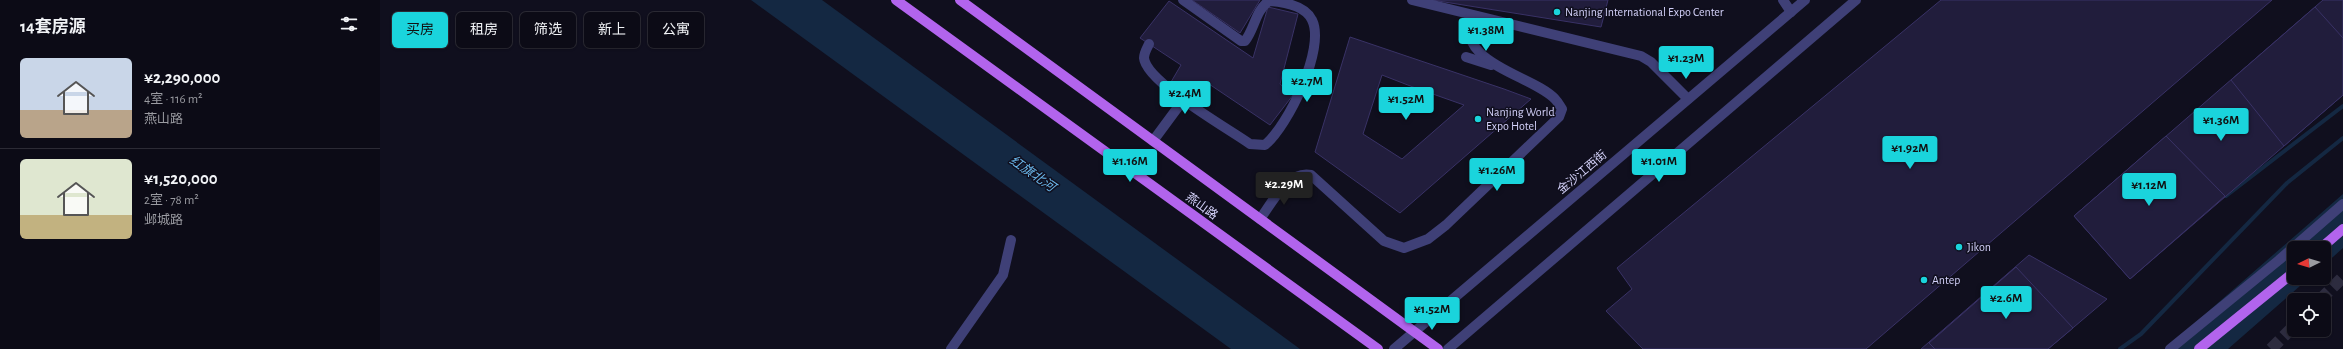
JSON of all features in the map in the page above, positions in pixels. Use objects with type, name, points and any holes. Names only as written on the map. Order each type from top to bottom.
[{"type":"main road","name":"燕山路","points":[[896,0],[1378,349]]},
{"type":"main road","name":"燕山路","points":[[960,0],[1438,349]]},
{"type":"main road","points":[[2329,241],[2343,229]]},
{"type":"main road","points":[[2199,349],[2287,278]]},
{"type":"street","points":[[1149,44],[1144,59],[1148,68],[1163,85],[1250,144],[1265,145],[1283,125],[1300,93],[1312,54],[1316,33],[1312,19],[1303,10],[1286,3],[1269,1],[1263,6],[1248,37],[1241,41],[1182,0]]},
{"type":"street","points":[[1412,0],[1471,15],[1580,39],[1641,56],[1651,62],[1688,99]]},
{"type":"street","points":[[1783,0],[1791,12]]},
{"type":"street","name":"金沙江西街","points":[[1394,349],[1805,0]]},
{"type":"street","points":[[1448,349],[1856,0]]},
{"type":"street","points":[[1471,15],[1468,27],[1470,36],[1479,52],[1498,67]]},
{"type":"street","points":[[1260,219],[1291,179],[1303,173],[1311,175],[1390,244],[1404,248],[1428,239],[1446,225],[1559,118],[1562,109],[1556,99],[1545,91],[1498,67],[1466,57]]},
{"type":"street","points":[[1153,141],[1184,99]]},
{"type":"street","points":[[2170,349],[2279,260],[2343,204]]},
{"type":"street","points":[[951,349],[1003,275],[1011,240]]},
{"type":"water","name":"红旗北河","points":[[751,0],[822,0],[1300,349],[1231,349]]},
{"type":"water","points":[[2343,194],[2343,248],[2331,259],[2331,241],[2289,241]]},
{"type":"water","points":[[2287,243],[2287,285],[2301,285],[2292,293],[2287,293],[2287,297],[2228,349],[2165,349]]},
{"type":"building","points":[[1192,0],[1260,0],[1240,33]]},
{"type":"building","name":"Nanjing International Expo Center","points":[[1432,0],[1608,0],[1601,27]]},
{"type":"building","points":[[1941,0],[2272,0],[1866,349],[1643,349],[1606,311],[1632,289],[1617,268]]},
{"type":"building","points":[[2323,0],[2343,0],[2343,95],[2130,279],[2074,216]]},
{"type":"building","points":[[1169,1],[1253,58],[1268,7],[1298,14],[1280,84],[1293,95],[1270,125],[1209,84],[1197,100],[1171,82],[1181,65],[1140,38]]},
{"type":"building","points":[[2315,7],[2343,38],[2343,95],[2284,146],[2231,80]]},
{"type":"building","name":"Nanjing World Expo Hotel","points":[[1350,37],[1531,99],[1400,213],[1315,152]],"holes":[[[1382,75],[1464,105],[1402,159],[1363,134]]]},
{"type":"building","points":[[2166,136],[2225,196],[2130,279],[2074,216]]},
{"type":"building","points":[[2029,255],[2107,299],[2048,349],[1921,349]]},
{"type":"building","points":[[2016,267],[2073,328],[2048,349],[1935,349],[1929,343]]},
{"type":"waterway","points":[[2226,196],[2343,106]]},
{"type":"waterway","points":[[2120,349],[2141,334],[2287,183],[2343,138]]},
{"type":"tunnel","points":[[2327,293],[2343,277]]},
{"type":"tunnel","points":[[2271,349],[2287,333]]},
{"type":"place","name":"Nanjing International Expo Center","points":[[1557,12]]},
{"type":"place","name":"Nanjing World Expo Hotel","points":[[1478,119]]},
{"type":"place","name":"Jikon","points":[[1959,247]]},
{"type":"place","name":"Antep","points":[[1924,280]]}]
